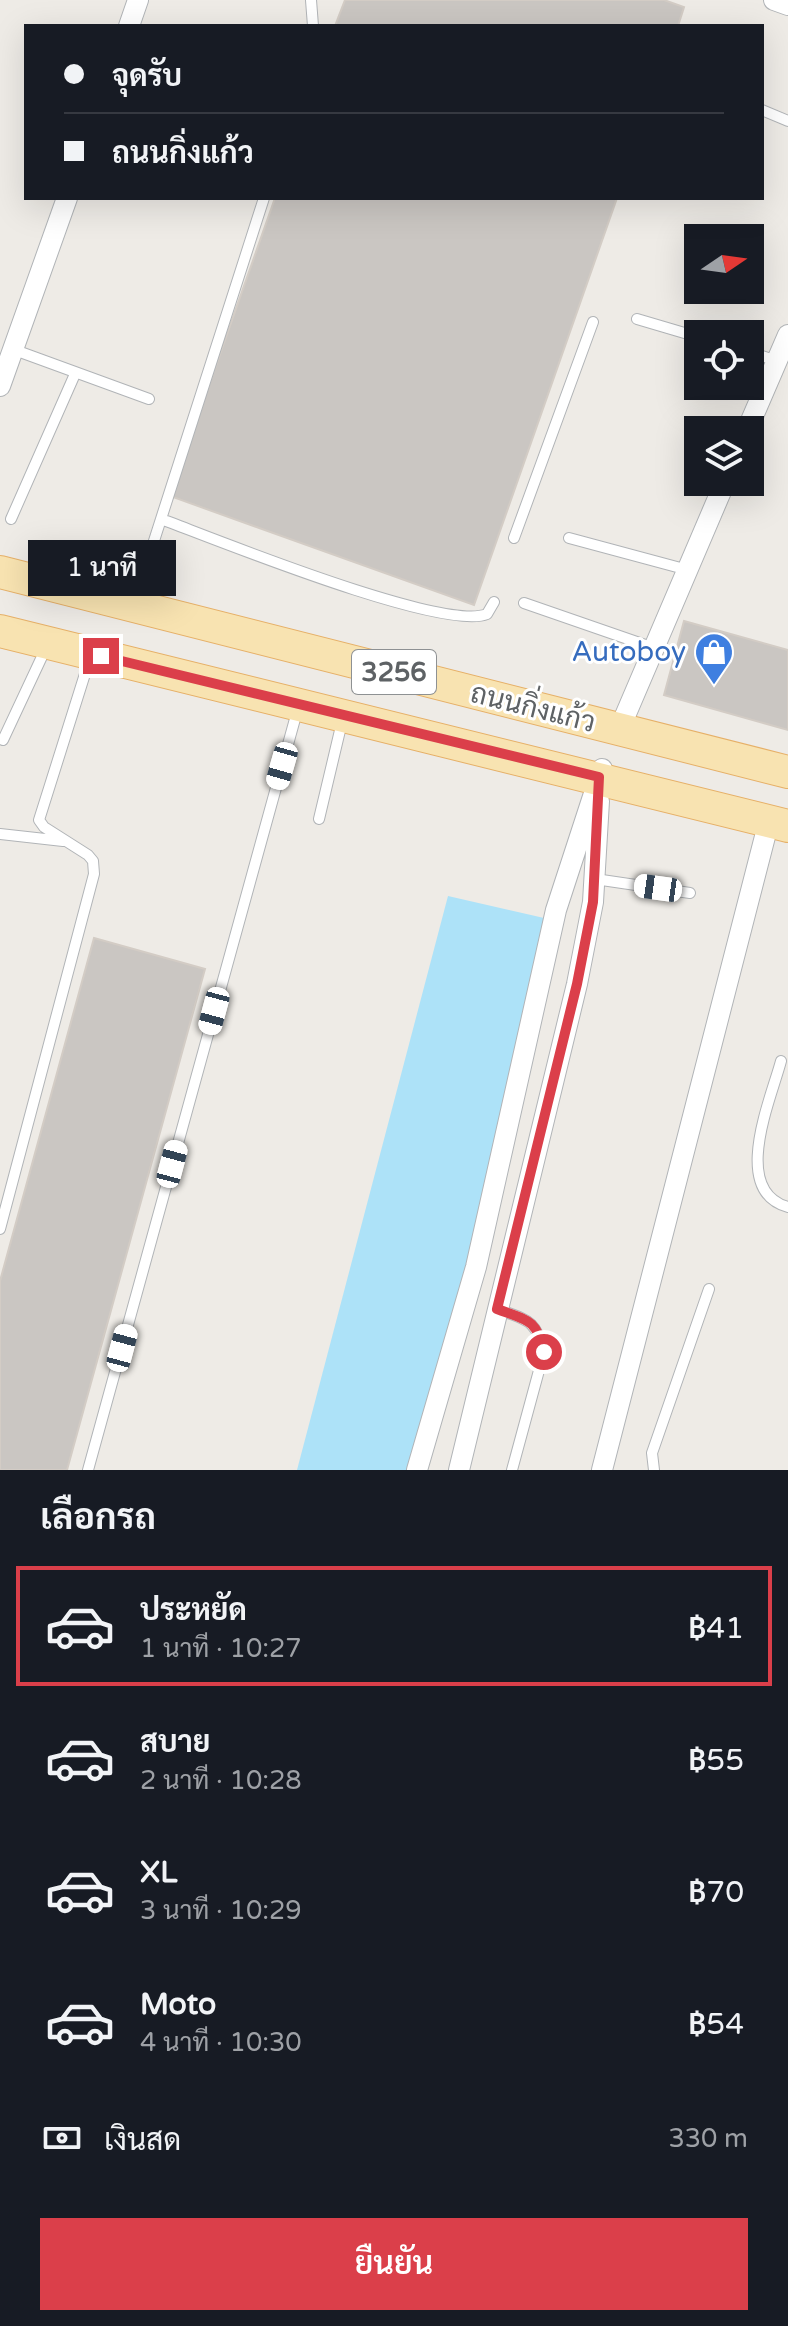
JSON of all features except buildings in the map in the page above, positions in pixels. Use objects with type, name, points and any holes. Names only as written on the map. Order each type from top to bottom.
[{"type":"main road","name":"ถนนกิ่งแก้ว","points":[[0,572],[788,772]]},
{"type":"main road","name":"ถนนกิ่งแก้ว","points":[[0,631],[343,716],[601,771],[778,824]]},
{"type":"street","points":[[130,24],[138,0]]},
{"type":"street","points":[[774,0],[788,5]]},
{"type":"street","points":[[0,386],[66,200]]},
{"type":"street","points":[[753,416],[788,335]]},
{"type":"street","points":[[619,730],[719,496]]},
{"type":"street","points":[[459,1470],[577,984],[595,879],[601,771]]},
{"type":"street","points":[[417,1470],[476,1267],[556,910],[601,771]]},
{"type":"street","points":[[602,1470],[778,824]]},
{"type":"lane","points":[[311,0],[313,24]]},
{"type":"lane","points":[[764,111],[788,121]]},
{"type":"lane","points":[[133,606],[263,200]]},
{"type":"lane","points":[[637,319],[684,333]]},
{"type":"lane","points":[[514,538],[593,322]]},
{"type":"lane","points":[[12,349],[149,399]]},
{"type":"lane","points":[[764,357],[777,361]]},
{"type":"lane","points":[[11,519],[75,374]]},
{"type":"lane","points":[[161,519],[334,584],[441,613],[473,618],[487,614],[494,602]]},
{"type":"lane","points":[[569,538],[688,570]]},
{"type":"lane","points":[[524,603],[654,648]]},
{"type":"lane","points":[[3,740],[48,642]]},
{"type":"lane","points":[[0,1229],[94,874],[93,861],[88,855],[44,827],[39,820],[39,811],[92,653]]},
{"type":"lane","points":[[88,1470],[299,705]]},
{"type":"lane","points":[[319,819],[343,716]]},
{"type":"lane","points":[[0,834],[65,841]]},
{"type":"lane","points":[[595,879],[690,893]]},
{"type":"lane","points":[[781,1061],[757,1151],[757,1169],[759,1183],[767,1196],[777,1204],[788,1207]]},
{"type":"lane","points":[[654,1470],[652,1453],[709,1289]]},
{"type":"lane","points":[[497,1309],[531,1321],[540,1332],[544,1352],[512,1470]]},
{"type":"water","points":[[448,896],[544,918],[425,1470],[297,1470]]},
{"type":"place","name":"Autoboy","points":[[714,686]]},
{"type":"route","points":[[101,656],[599,777],[593,902],[577,984],[497,1309],[531,1321],[540,1332],[544,1352]]}]
